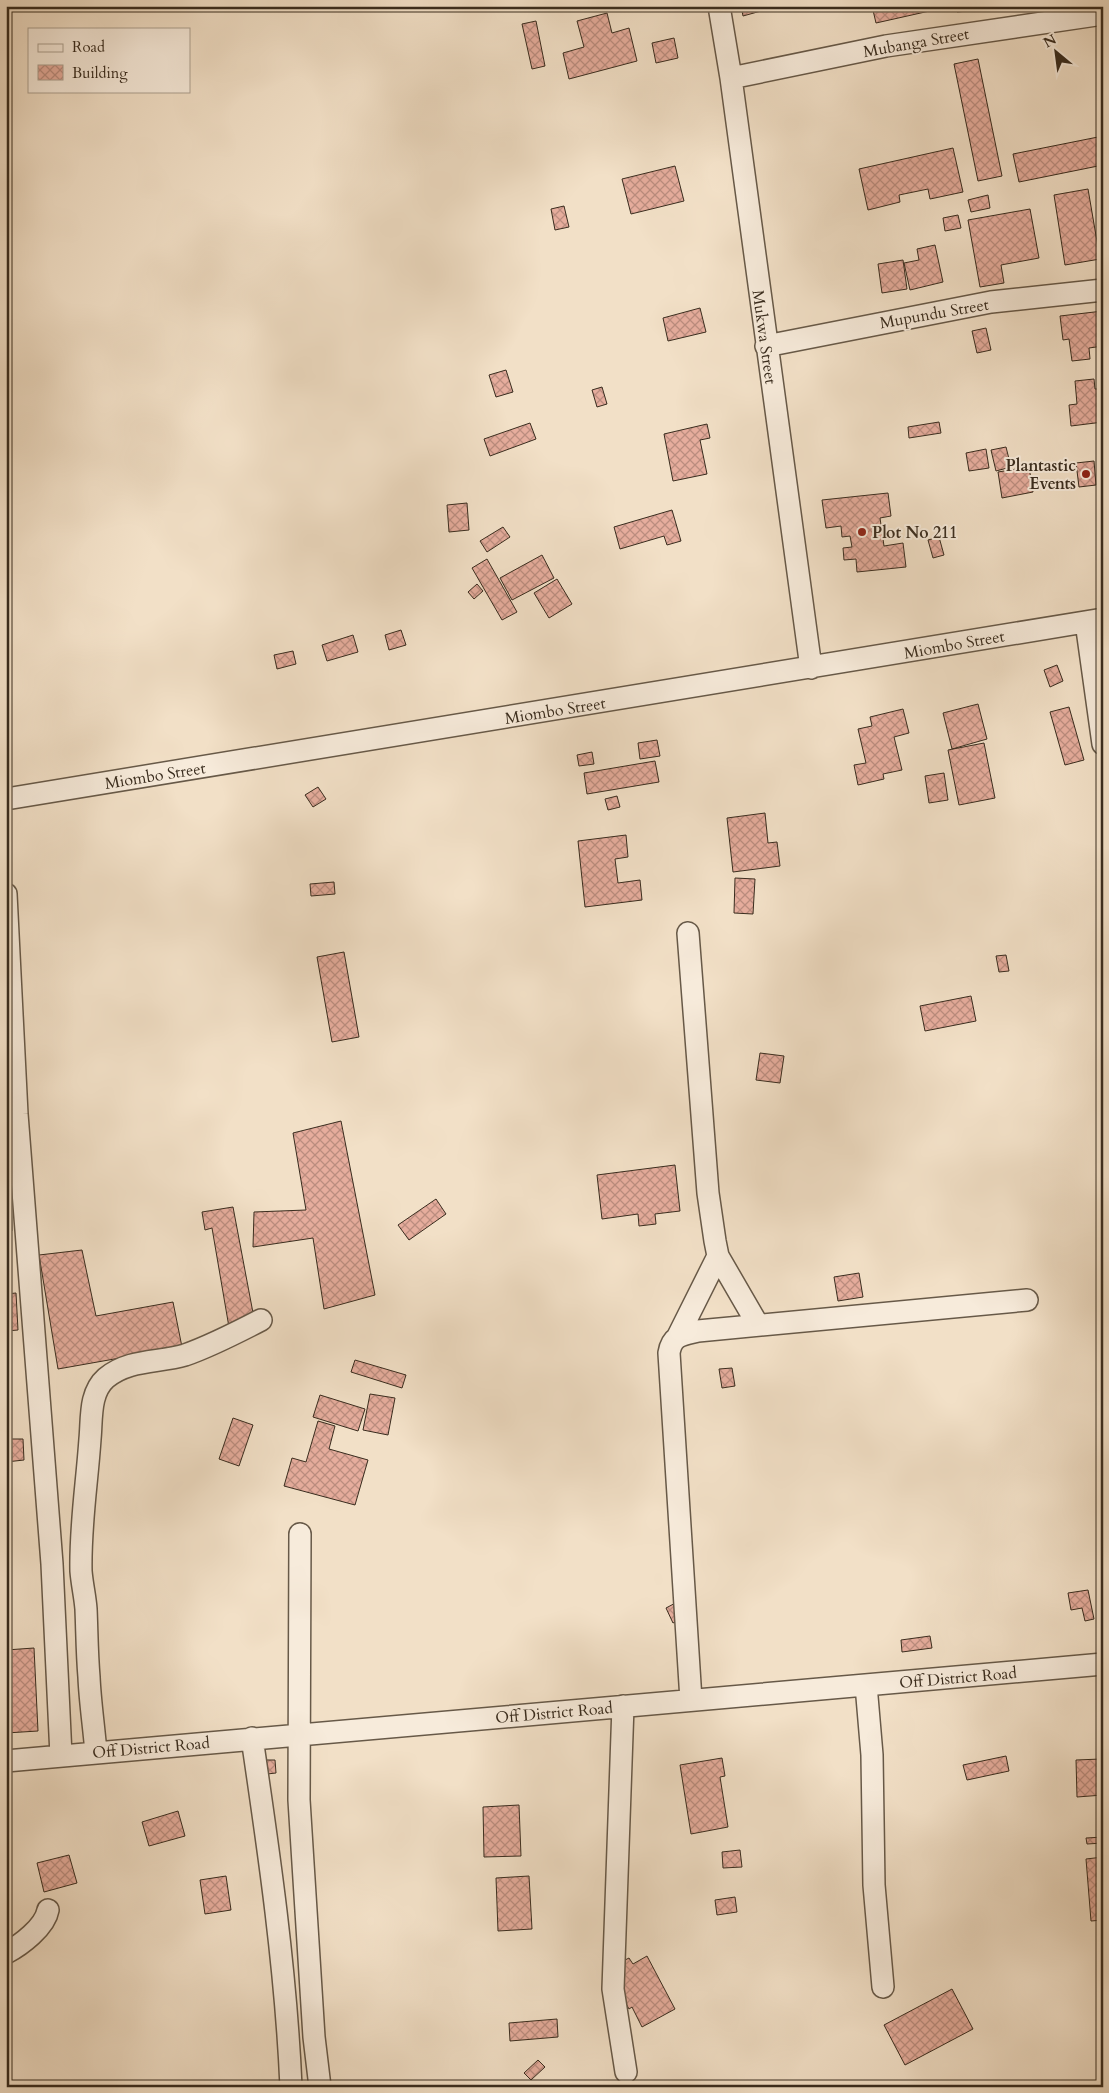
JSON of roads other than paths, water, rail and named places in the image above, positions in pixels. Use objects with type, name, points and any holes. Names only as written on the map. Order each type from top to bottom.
[{"type":"street","name":"Mukwa Street","points":[[719,6],[731,78],[811,668]]},
{"type":"street","name":"Mubanga Street","points":[[731,78],[886,46],[1103,14]]},
{"type":"street","name":"Mupundu Street","points":[[766,346],[992,302],[1103,290]]},
{"type":"street","name":"Miombo Street","points":[[6,799],[1094,620]]},
{"type":"street","points":[[1094,620],[1103,744]]},
{"type":"street","points":[[6,894],[17,1114],[52,1564],[61,1756]]},
{"type":"street","points":[[688,933],[708,1193],[718,1256],[758,1325]]},
{"type":"street","points":[[691,1700],[669,1353],[671,1342],[678,1336],[718,1256]]},
{"type":"street","points":[[678,1336],[698,1331],[1028,1300]]},
{"type":"street","points":[[96,1753],[81,1557],[82,1511],[94,1395],[103,1380],[118,1369],[142,1362],[183,1355],[212,1344],[261,1320]]},
{"type":"street","points":[[300,1534],[299,1800],[314,2037],[320,2087]]},
{"type":"street","name":"Off District Road","points":[[6,1761],[1103,1664]]},
{"type":"street","points":[[866,1685],[872,1755],[874,1885],[883,1987]]},
{"type":"street","points":[[623,1706],[613,1990],[626,2072]]},
{"type":"street","points":[[252,1738],[282,1965],[291,2087]]},
{"type":"street","points":[[6,1953],[35,1930],[44,1920],[48,1910]]},
{"type":"place","name":"Plantastic Events","points":[[1086,474]]},
{"type":"place","name":"Plot No 211","points":[[862,532]]}]
